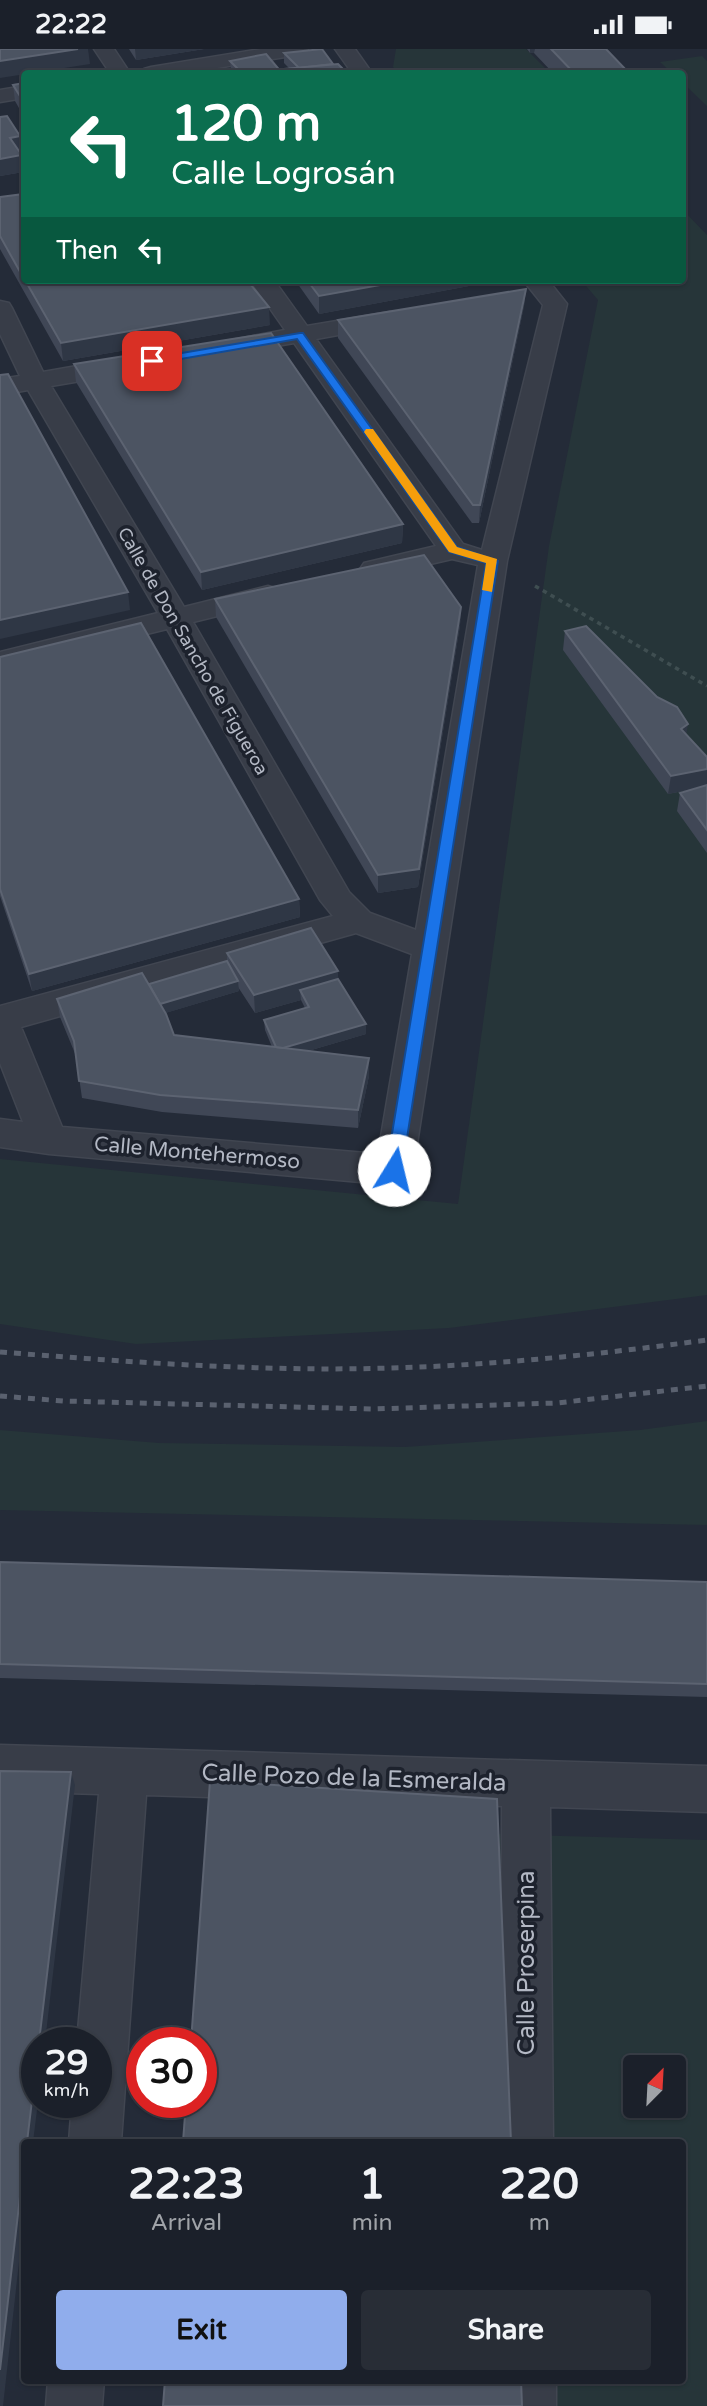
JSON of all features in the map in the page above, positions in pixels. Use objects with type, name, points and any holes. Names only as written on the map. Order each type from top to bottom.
[{"type":"street","points":[[104,49],[118,70]]},
{"type":"street","points":[[168,70],[298,49]]},
{"type":"street","points":[[345,49],[360,70]]},
{"type":"street","points":[[0,96],[21,92]]},
{"type":"street","points":[[265,284],[453,549]]},
{"type":"street","points":[[430,948],[492,561],[555,304],[532,289]]},
{"type":"street","name":"Calle de Don Sancho de Figueroa","points":[[0,308],[35,381],[175,617],[337,900],[358,921],[430,948]]},
{"type":"street","points":[[207,351],[411,315]]},
{"type":"street","points":[[0,387],[152,361]]},
{"type":"street","points":[[345,576],[453,549],[492,561]]},
{"type":"street","points":[[0,661],[293,589]]},
{"type":"street","points":[[49,1140],[0,1019],[358,921]]},
{"type":"street","name":"Calle Montehermoso","points":[[0,1133],[49,1140],[394,1170],[430,948]]},
{"type":"street","name":"Calle Pozo de la Esmeralda","points":[[0,1768],[707,1790]]},
{"type":"street","points":[[95,2139],[124,1771]]},
{"type":"street","name":"Calle Proserpina","points":[[526,1783],[527,2139]]},
{"type":"street","points":[[74,2406],[76,2384]]},
{"type":"street","points":[[528,2384],[528,2406]]},
{"type":"path","points":[[492,561],[707,686]]},
{"type":"shaded area","points":[[396,49],[526,49],[547,70],[396,70],[393,67]]},
{"type":"shaded area","points":[[702,56],[707,61],[707,106],[686,86],[686,70],[669,70],[660,62]]},
{"type":"shaded area","points":[[686,213],[707,235],[707,1295],[449,1328],[136,1344],[0,1324],[0,1159],[458,1204],[549,546],[598,300],[584,284],[686,284]]},
{"type":"shaded area","points":[[707,1421],[707,1525],[0,1510],[0,1430],[159,1443],[405,1447],[640,1430]]},
{"type":"shaded area","points":[[493,1834],[707,1840],[707,2406],[518,2406],[517,2384],[686,2384],[686,2139],[506,2139]]},
{"type":"building","points":[[0,49],[78,49],[0,61]]},
{"type":"building","points":[[322,49],[333,64],[299,68],[284,53]]},
{"type":"building","points":[[551,49],[606,49],[626,70],[571,70]]},
{"type":"building","points":[[266,54],[279,70],[239,70],[230,61]]},
{"type":"building","points":[[338,64],[344,70],[284,70]]},
{"type":"building","points":[[21,84],[21,98],[13,85]]},
{"type":"building","points":[[7,116],[20,136],[10,138],[21,151],[21,155],[0,159],[0,117]]},
{"type":"building","points":[[21,194],[21,274],[0,236],[0,197]]},
{"type":"building","points":[[27,284],[250,284],[269,307],[61,343]]},
{"type":"building","points":[[310,284],[386,284],[319,296]]},
{"type":"building","points":[[526,289],[480,505],[473,505],[338,320]]},
{"type":"building","points":[[271,333],[403,524],[201,572],[74,364]]},
{"type":"building","points":[[8,374],[128,592],[0,620],[0,375]]},
{"type":"building","points":[[424,555],[461,607],[419,869],[378,875],[215,599]]},
{"type":"building","points":[[141,623],[299,899],[29,974],[0,889],[0,657]]},
{"type":"building","points":[[586,626],[657,697],[677,707],[688,724],[681,729],[707,757],[707,769],[671,776],[565,631]]},
{"type":"building","points":[[707,785],[707,830],[680,793]]},
{"type":"building","points":[[311,928],[338,971],[254,995],[227,953]]},
{"type":"building","points":[[227,961],[238,981],[160,1004],[149,984]]},
{"type":"building","points":[[142,973],[166,1014],[174,1035],[369,1058],[358,1110],[160,1095],[79,1081],[74,1041],[57,999]]},
{"type":"building","points":[[338,979],[366,1024],[283,1048],[276,1047],[264,1020],[309,1007],[300,990]]},
{"type":"building","points":[[0,1562],[707,1582],[707,1684],[0,1664]]},
{"type":"building","points":[[0,1771],[71,1772],[41,2027],[21,2027],[21,2118],[30,2118],[27,2139],[21,2139],[21,2188],[0,2370]]},
{"type":"building","points":[[210,1781],[497,1799],[511,2139],[183,2139],[185,2118],[217,2118],[217,2027],[192,2027]]},
{"type":"building","points":[[165,2384],[521,2384],[522,2406],[163,2406]]},
{"type":"railway","points":[[0,1352],[195,1365],[342,1369],[510,1362],[707,1340]]},
{"type":"railway","points":[[0,1396],[63,1401],[373,1409],[557,1403],[707,1386]]},
{"type":"slow traffic","points":[[369,432],[453,549],[492,561],[488,590]]},
{"type":"route","points":[[152,361],[300,336],[453,549],[492,561],[394,1170]]}]
